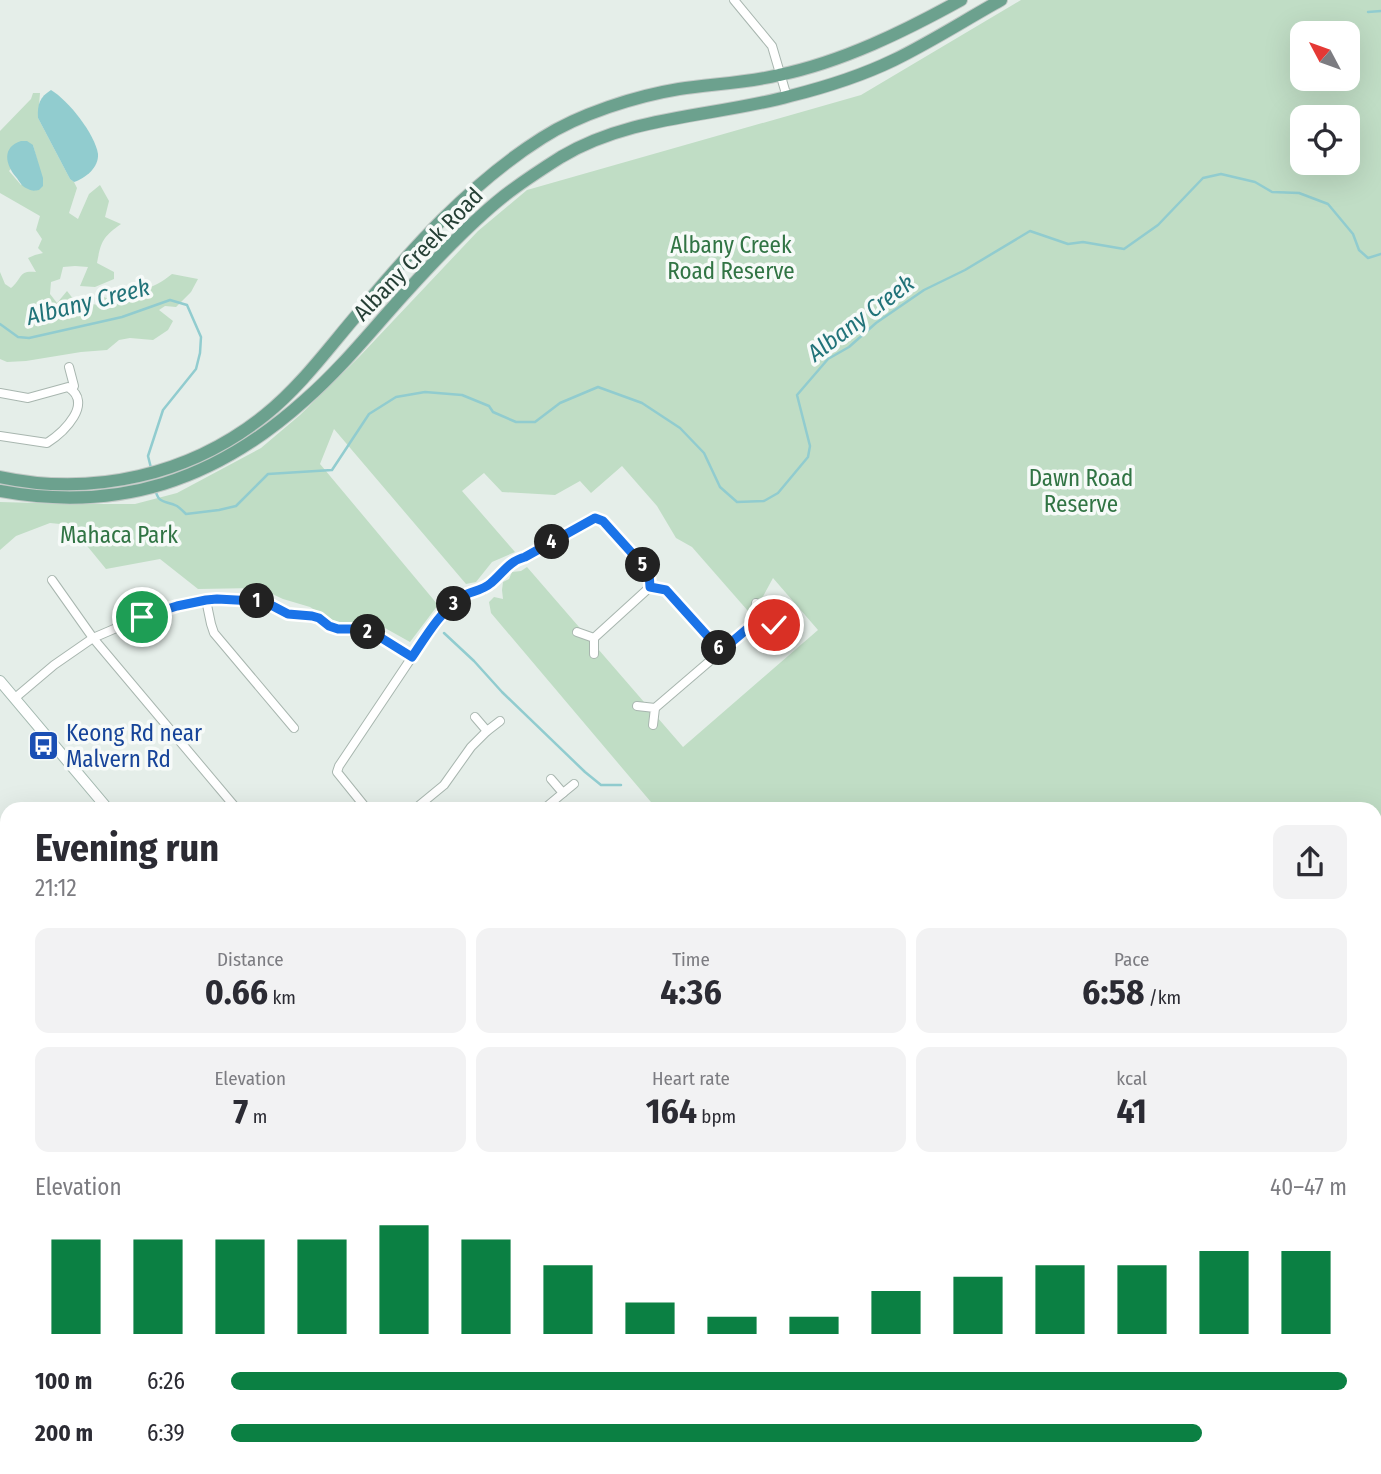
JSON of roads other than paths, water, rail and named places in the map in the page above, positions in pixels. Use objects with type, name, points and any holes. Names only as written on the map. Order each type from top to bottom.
[{"type":"main road","name":"Albany Creek Road","points":[[0,477],[57,484],[99,483],[158,472],[209,451],[265,415],[297,385],[393,272],[449,212],[500,167],[544,137],[603,109],[635,100],[676,90],[780,75],[826,62],[926,19],[961,0]]},
{"type":"main road","name":"Albany Creek Road","points":[[6,492],[87,498],[139,491],[202,470],[260,436],[293,410],[335,371],[410,288],[472,225],[502,197],[564,155],[591,142],[650,123],[787,97],[855,76],[895,60],[1001,0]]},
{"type":"main road","points":[[6,492],[14,480]]},
{"type":"street","points":[[734,0],[772,46],[787,97]]},
{"type":"street","points":[[69,367],[74,386],[72,390]]},
{"type":"street","points":[[0,393],[28,398],[68,387],[76,394],[79,404],[69,424],[47,443],[0,436]]},
{"type":"street","points":[[361,802],[337,772],[339,766],[433,627],[460,598],[483,590],[509,564],[595,518],[603,521],[649,572],[650,587]]},
{"type":"street","points":[[52,580],[93,638],[231,802]]},
{"type":"street","points":[[594,654],[594,638],[650,587]]},
{"type":"street","points":[[650,587],[666,590],[721,651]]},
{"type":"street","points":[[206,600],[214,633],[294,728]]},
{"type":"street","points":[[15,698],[54,665],[93,638],[142,617],[206,600],[255,601],[269,604],[288,614],[319,618],[338,629],[360,629],[375,634],[412,657]]},
{"type":"street","points":[[653,725],[655,708],[753,624],[756,603]]},
{"type":"street","points":[[753,624],[774,625]]},
{"type":"street","points":[[577,632],[594,638]]},
{"type":"street","points":[[0,681],[102,802]]},
{"type":"street","points":[[637,706],[655,708]]},
{"type":"street","points":[[475,717],[487,731]]},
{"type":"street","points":[[423,802],[443,785],[471,747],[500,721]]},
{"type":"street","points":[[551,779],[563,793]]},
{"type":"street","points":[[552,802],[574,784]]},
{"type":"water","points":[[51,90],[80,118],[92,137],[98,154],[91,171],[74,182],[38,118],[40,101]]},
{"type":"water","points":[[21,141],[33,145],[43,178],[43,186],[39,190],[24,187],[9,167],[8,152]]},
{"type":"waterway","points":[[1368,12],[1381,11]]},
{"type":"waterway","name":"Albany Creek","points":[[155,488],[160,500],[177,506],[186,514],[219,510],[236,506],[268,474],[332,470],[369,414],[396,397],[425,392],[462,395],[489,406],[493,412],[516,422],[535,422],[560,403],[598,387],[642,403],[680,428],[704,453],[720,487],[737,502],[764,501],[778,493],[808,457],[810,446],[797,395],[828,359],[849,347],[876,323],[924,290],[965,270],[1030,231],[1068,244],[1083,242],[1124,249],[1158,225],[1203,178],[1221,174],[1255,182],[1272,192],[1299,193],[1328,204],[1353,234],[1359,250],[1368,258],[1381,254]]},
{"type":"waterway","name":"Albany Creek","points":[[0,324],[18,337],[29,338],[122,317],[170,300],[187,305],[201,337],[200,353],[196,369],[163,410],[148,456],[151,468]]},
{"type":"waterway","points":[[444,633],[585,772],[601,785],[621,785]]},
{"type":"place","name":"Keong Rd near Malvern Rd","points":[[43,746]]},
{"type":"park label","name":"Albany Creek Road Reserve","points":[[731,258]]},
{"type":"park label","name":"Dawn Road Reserve","points":[[1081,491]]},
{"type":"park label","name":"Mahaca Park","points":[[119,535]]}]
